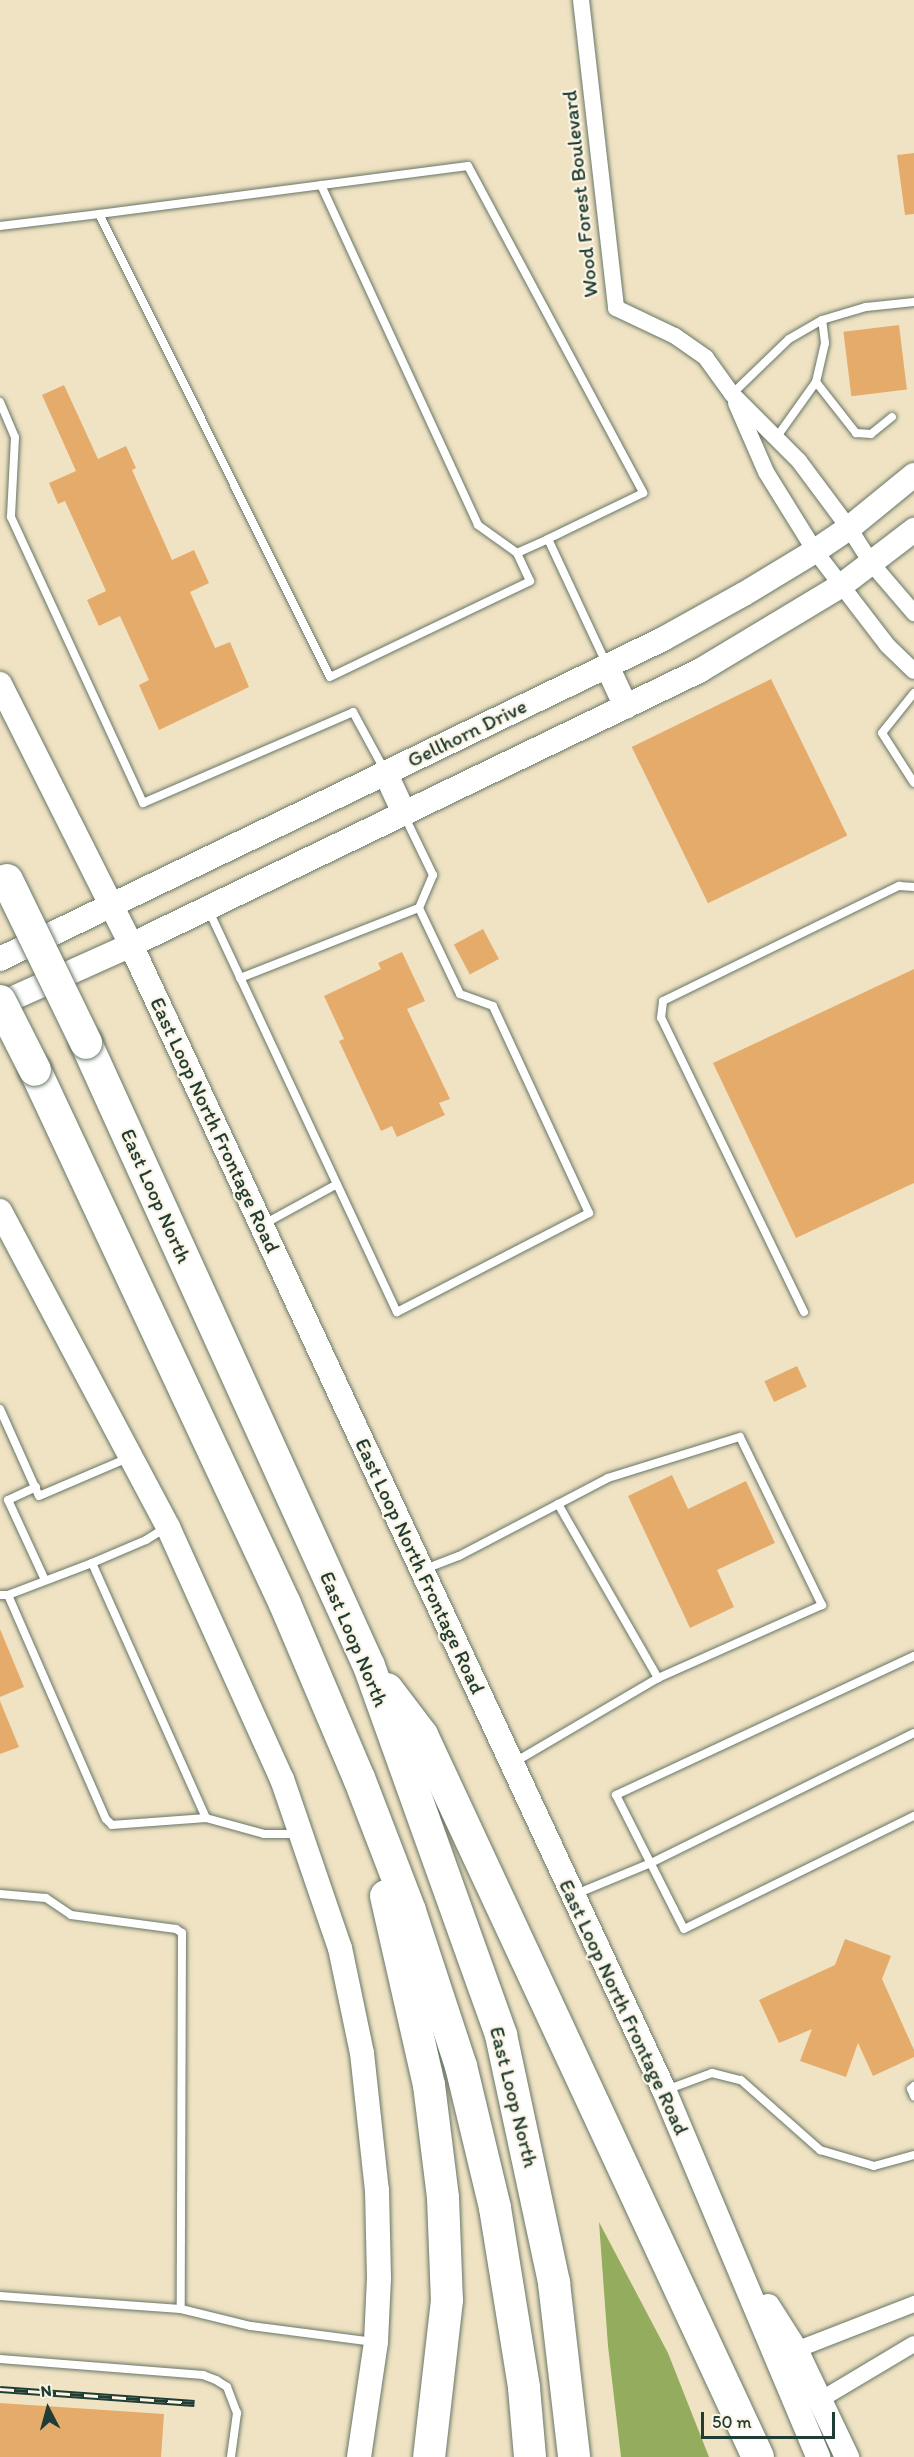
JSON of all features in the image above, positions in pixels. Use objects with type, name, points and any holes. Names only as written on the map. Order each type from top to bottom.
[{"type":"highway","name":"East Loop North","points":[[4,872],[86,1043],[369,1666],[501,2036],[554,2283],[574,2457]]},
{"type":"highway","name":"East Loop North","points":[[0,1002],[35,1070],[285,1604],[359,1778],[410,1911],[461,2066],[495,2208],[524,2388],[530,2457]]},
{"type":"highway","points":[[369,1666],[422,1736],[758,2457]]},
{"type":"highway","points":[[359,1778],[429,2085],[443,2198],[447,2300],[429,2457]]},
{"type":"highway","points":[[735,2410],[748,2457]]},
{"type":"main road","name":"Gellhorn Drive","points":[[0,959],[607,666],[744,594],[849,528],[914,475]]},
{"type":"main road","points":[[0,1002],[131,945],[699,671],[842,585],[914,530]]},
{"type":"main road","points":[[607,666],[626,707]]},
{"type":"main road","name":"East Loop North Frontage Road","points":[[0,684],[131,945],[664,2091],[818,2457]]},
{"type":"main road","points":[[386,772],[404,813]]},
{"type":"main road","points":[[0,1211],[168,1527],[282,1779],[340,1948],[362,2053],[377,2190],[379,2278],[376,2342],[358,2457]]},
{"type":"main road","points":[[732,2252],[796,2350],[847,2457]]},
{"type":"street","name":"Wood Forest Boulevard","points":[[581,0],[616,308],[675,336],[706,358],[732,394],[799,461],[849,528],[872,564],[914,612]]},
{"type":"street","name":"Wood Forest Boulevard","points":[[732,394],[766,472],[815,551],[887,645],[914,671]]},
{"type":"street","points":[[796,2350],[914,2304]]},
{"type":"street","points":[[820,2400],[914,2344]]},
{"type":"lane","points":[[0,226],[468,166],[643,493],[517,553]]},
{"type":"lane","points":[[99,214],[330,677],[530,581],[517,553],[478,525],[321,185]]},
{"type":"lane","points":[[732,394],[789,339],[822,320],[866,307],[914,302]]},
{"type":"lane","points":[[776,438],[816,382],[825,343],[822,320]]},
{"type":"lane","points":[[816,382],[856,433],[871,434],[892,417]]},
{"type":"lane","points":[[0,402],[15,436],[11,517],[143,803],[353,712],[386,772]]},
{"type":"lane","points":[[548,539],[607,666]]},
{"type":"lane","points":[[914,693],[882,733],[914,783]]},
{"type":"lane","points":[[240,978],[419,908],[433,875],[404,813]]},
{"type":"lane","points":[[804,1312],[661,1018],[663,1000],[899,886],[914,887]]},
{"type":"lane","points":[[207,908],[397,1312],[589,1213],[493,1006],[460,994],[419,908]]},
{"type":"lane","points":[[261,1226],[337,1184]]},
{"type":"lane","points":[[0,1409],[39,1496],[131,1457]]},
{"type":"lane","points":[[422,1571],[459,1556],[608,1478],[740,1437],[822,1605],[658,1678],[512,1764]]},
{"type":"lane","points":[[36,1487],[4,1500],[45,1580]]},
{"type":"lane","points":[[558,1504],[658,1678]]},
{"type":"lane","points":[[168,1527],[146,1540],[92,1563],[4,1595],[106,1819],[112,1825],[206,1818],[264,1834],[302,1834]]},
{"type":"lane","points":[[92,1563],[206,1818]]},
{"type":"lane","points":[[914,1656],[616,1795],[684,1929],[914,1816]]},
{"type":"lane","points":[[573,1895],[651,1863],[914,1733]]},
{"type":"lane","points":[[0,1894],[46,1898],[71,1916],[176,1929],[182,1933],[181,2309]]},
{"type":"lane","points":[[664,2091],[712,2073],[741,2080],[820,2150],[874,2166],[914,2155]]},
{"type":"lane","points":[[914,2086],[911,2089],[914,2096]]},
{"type":"lane","points":[[0,2296],[181,2309],[251,2326],[376,2342]]},
{"type":"lane","points":[[0,2359],[203,2375],[216,2380],[227,2387],[237,2413],[231,2457]]},
{"type":"green space","points":[[599,2222],[668,2353],[709,2457],[621,2457],[608,2346]]},
{"type":"building","points":[[914,153],[914,214],[905,215],[897,155]]},
{"type":"building","points":[[899,325],[907,390],[851,396],[843,332]]},
{"type":"building","points":[[64,385],[98,459],[126,446],[136,468],[132,470],[172,560],[194,550],[209,583],[190,592],[215,648],[230,642],[249,687],[159,730],[139,685],[149,680],[120,616],[99,626],[87,600],[106,591],[65,501],[58,504],[49,483],[76,471],[42,395]]},
{"type":"building","points":[[771,679],[847,835],[708,903],[632,747]]},
{"type":"building","points":[[483,929],[499,959],[470,975],[454,944]]},
{"type":"building","points":[[402,952],[425,1001],[407,1009],[450,1099],[439,1103],[445,1115],[397,1137],[392,1126],[381,1131],[339,1041],[344,1039],[324,996],[381,969],[378,963]]},
{"type":"building","points":[[914,969],[914,1183],[796,1238],[713,1063]]},
{"type":"building","points":[[797,1366],[807,1387],[774,1402],[764,1381]]},
{"type":"building","points":[[672,1475],[688,1509],[746,1481],[775,1543],[717,1570],[734,1607],[690,1628],[628,1496]]},
{"type":"building","points":[[0,1629],[24,1687],[0,1697]]},
{"type":"building","points":[[0,1701],[19,1747],[0,1754]]},
{"type":"building","points":[[845,1939],[891,1956],[882,1979],[914,2050],[914,2057],[873,2076],[858,2043],[846,2077],[800,2061],[812,2029],[779,2043],[759,2000],[835,1965]]},
{"type":"building","points":[[0,2403],[164,2414],[161,2457],[0,2457]]},
{"type":"railway","points":[[0,2389],[194,2403]]}]
